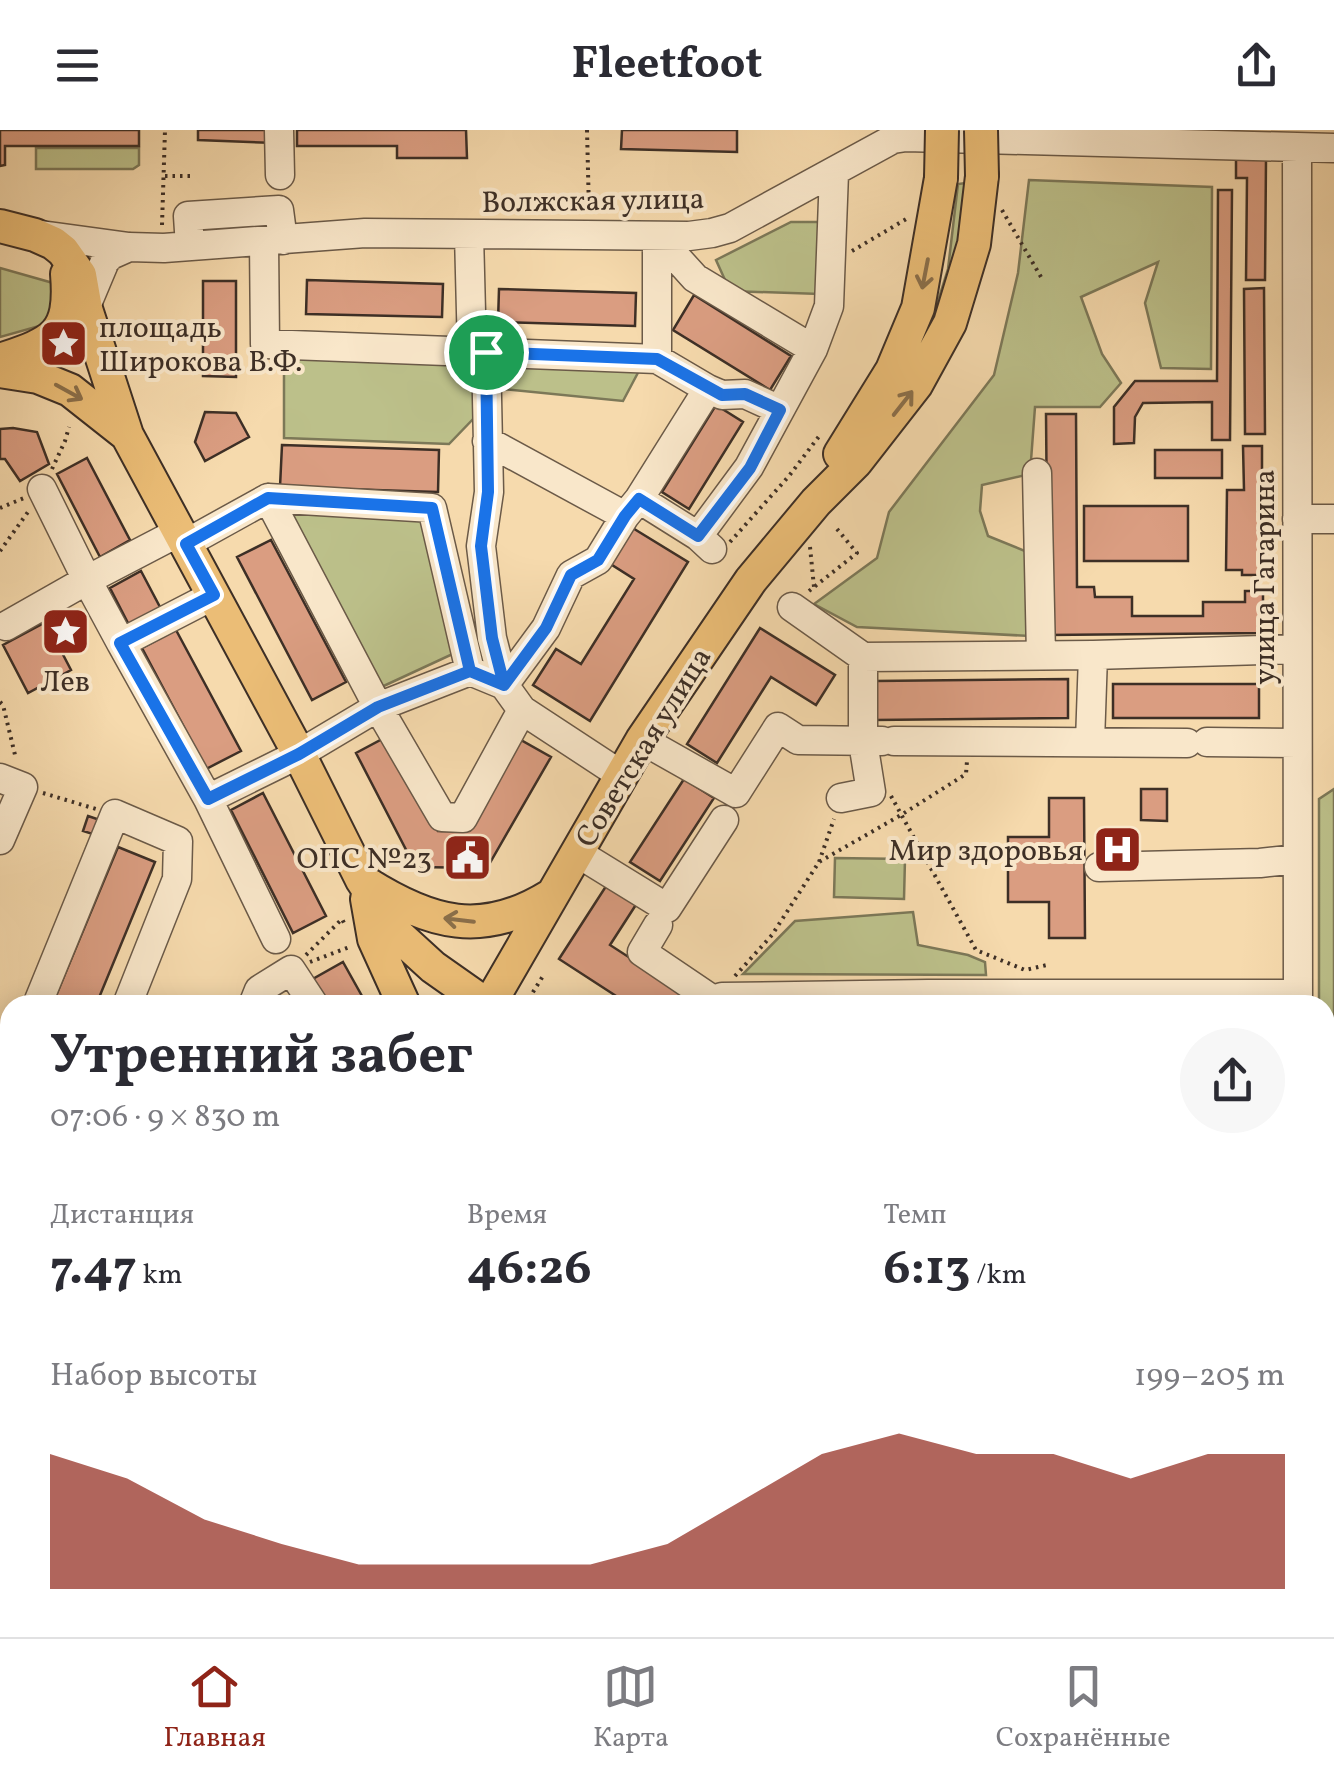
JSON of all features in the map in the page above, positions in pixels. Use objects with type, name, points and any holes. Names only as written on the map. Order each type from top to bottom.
[{"type":"main road","points":[[816,502],[892,370],[918,308],[941,178],[942,130]]},
{"type":"main road","points":[[816,502],[856,462],[916,386],[950,323],[974,244],[982,176],[981,130]]},
{"type":"main road","points":[[0,226],[49,243],[80,275],[86,309],[126,435],[299,754],[362,880],[398,935],[432,967],[473,995]]},
{"type":"main road","points":[[0,360],[58,334],[66,316],[68,298],[49,243]]},
{"type":"main road","points":[[0,371],[38,377],[70,390],[126,435]]},
{"type":"main road","name":"Советская улица","points":[[494,995],[642,740],[751,580],[816,502]]},
{"type":"main road","points":[[362,880],[413,908],[455,922],[488,921],[520,913],[550,896]]},
{"type":"main road","points":[[362,880],[374,939],[399,995]]},
{"type":"street","points":[[279,130],[280,175]]},
{"type":"street","name":"Волжская улица","points":[[49,243],[190,246],[365,233],[700,234],[730,228],[906,137],[1334,148]]},
{"type":"street","name":"улица Гагарина","points":[[1296,148],[1298,995]]},
{"type":"street","points":[[487,441],[705,542],[750,468],[813,349],[829,306],[834,173]]},
{"type":"street","points":[[190,246],[188,216],[279,210],[258,344],[657,359],[722,395],[745,394],[780,410]]},
{"type":"street","points":[[469,234],[487,441],[488,492],[481,546],[492,638],[504,685],[522,710],[622,775]]},
{"type":"street","points":[[657,236],[695,278],[813,349]]},
{"type":"street","points":[[657,236],[657,359]]},
{"type":"street","points":[[58,334],[86,309],[105,261],[129,246]]},
{"type":"street","points":[[504,685],[546,628],[571,575],[598,560],[708,389]]},
{"type":"street","points":[[1037,473],[1041,655]]},
{"type":"street","points":[[42,490],[120,643],[208,799],[276,939]]},
{"type":"street","points":[[268,498],[378,707],[442,817],[463,818],[522,710]]},
{"type":"street","points":[[6,626],[87,580],[268,498],[432,508],[470,671]]},
{"type":"street","points":[[1297,519],[1334,519]]},
{"type":"street","points":[[120,643],[214,595]]},
{"type":"street","points":[[792,607],[863,658],[1297,649]]},
{"type":"street","points":[[1090,742],[1093,655]]},
{"type":"street","points":[[842,798],[888,801],[863,658]]},
{"type":"street","points":[[208,799],[299,754],[378,707],[470,671],[504,685]]},
{"type":"street","points":[[642,740],[736,793],[778,727],[798,740],[1297,743]]},
{"type":"street","points":[[0,840],[11,783]]},
{"type":"street","points":[[41,995],[116,814],[178,841],[177,879],[131,995]]},
{"type":"street","points":[[576,852],[667,908],[724,820]]},
{"type":"street","points":[[1099,867],[1297,859]]},
{"type":"street","points":[[658,925],[642,952],[701,995]]},
{"type":"street","points":[[257,995],[292,970],[308,995]]},
{"type":"path","points":[[162,239],[165,130]]},
{"type":"path","points":[[587,130],[590,236]]},
{"type":"path","points":[[164,176],[192,176]]},
{"type":"path","points":[[1002,210],[1040,277]]},
{"type":"path","points":[[831,264],[908,218]]},
{"type":"path","points":[[705,542],[732,542],[829,424]]},
{"type":"path","points":[[0,552],[42,490],[69,427]]},
{"type":"path","points":[[792,607],[857,552],[837,529]]},
{"type":"path","points":[[809,536],[814,587]]},
{"type":"path","points":[[0,702],[11,783],[116,814]]},
{"type":"path","points":[[819,862],[888,801],[966,774],[970,741]]},
{"type":"path","points":[[719,995],[772,935],[819,862],[842,798]]},
{"type":"path","points":[[888,801],[976,950],[1025,970],[1047,965]]},
{"type":"path","points":[[292,970],[342,919]]},
{"type":"path","points":[[292,970],[354,945]]},
{"type":"path","points":[[531,995],[543,976]]},
{"type":"green space","points":[[36,148],[139,148],[139,165],[133,169],[36,169]]},
{"type":"green space","points":[[1029,180],[1212,187],[1211,369],[1161,368],[1145,303],[1158,262],[1081,297],[1102,354],[1121,383],[1100,407],[1035,407],[1030,474],[982,485],[980,511],[988,536],[1030,553],[1030,636],[857,627],[814,604],[877,558],[889,512],[994,375],[1018,273]]},
{"type":"green space","points":[[966,183],[959,272],[926,339],[948,269],[958,184]]},
{"type":"green space","points":[[791,222],[824,222],[820,294],[730,291],[716,260]]},
{"type":"green space","points":[[0,268],[53,283],[50,323],[0,337]]},
{"type":"green space","points":[[284,353],[641,367],[623,401],[502,389],[449,444],[284,438]]},
{"type":"green space","points":[[282,511],[426,518],[457,652],[375,690]]},
{"type":"green space","points":[[1334,789],[1334,995],[1319,995],[1319,799]]},
{"type":"green space","points":[[835,858],[905,859],[904,899],[834,897]]},
{"type":"green space","points":[[913,912],[918,945],[985,962],[986,975],[743,974],[795,921]]},
{"type":"building","points":[[0,130],[139,130],[139,146],[5,146],[5,165],[0,166]]},
{"type":"building","points":[[198,130],[276,130],[275,143],[198,140]]},
{"type":"building","points":[[297,130],[466,130],[467,158],[397,158],[397,146],[297,146]]},
{"type":"building","points":[[622,130],[737,130],[737,152],[621,149]]},
{"type":"building","points":[[1236,159],[1266,159],[1265,280],[1246,280],[1247,178],[1236,178]]},
{"type":"building","points":[[1218,190],[1232,190],[1230,440],[1212,440],[1212,402],[1143,403],[1135,417],[1134,443],[1114,444],[1114,407],[1135,381],[1217,381]]},
{"type":"building","points":[[307,280],[443,284],[442,317],[306,314]]},
{"type":"building","points":[[203,281],[236,281],[236,377],[203,376]]},
{"type":"building","points":[[1264,288],[1265,434],[1245,434],[1244,289]]},
{"type":"building","points":[[499,289],[636,293],[635,326],[498,322]]},
{"type":"building","points":[[694,295],[791,356],[770,390],[673,330]]},
{"type":"building","points":[[716,405],[743,422],[689,509],[662,492]]},
{"type":"building","points":[[205,412],[236,413],[249,437],[205,461],[195,442]]},
{"type":"building","points":[[1046,414],[1076,414],[1077,587],[1094,587],[1095,597],[1132,597],[1132,616],[1203,616],[1203,602],[1245,602],[1245,591],[1263,591],[1263,633],[1048,635]]},
{"type":"building","points":[[0,429],[37,432],[49,464],[20,481],[5,459],[0,459]]},
{"type":"building","points":[[282,445],[439,450],[438,492],[280,487]]},
{"type":"building","points":[[1243,446],[1262,446],[1262,575],[1226,570],[1227,490],[1244,490]]},
{"type":"building","points":[[1155,450],[1222,450],[1222,478],[1155,478]]},
{"type":"building","points":[[87,458],[130,540],[100,557],[57,474]]},
{"type":"building","points":[[1084,506],[1188,506],[1188,561],[1084,561]]},
{"type":"building","points":[[631,527],[688,562],[590,721],[533,685],[556,649],[581,664],[634,579],[609,563]]},
{"type":"building","points":[[271,540],[346,682],[312,700],[237,557]]},
{"type":"building","points":[[141,571],[161,609],[129,625],[110,588]]},
{"type":"building","points":[[46,622],[71,670],[28,693],[3,645]]},
{"type":"building","points":[[760,628],[835,675],[816,705],[771,677],[717,763],[687,744]]},
{"type":"building","points":[[176,630],[241,751],[206,769],[142,648]]},
{"type":"building","points":[[1068,679],[1068,718],[875,720],[875,681]]},
{"type":"building","points":[[1113,684],[1259,684],[1259,718],[1113,718]]},
{"type":"building","points":[[388,736],[438,831],[466,831],[519,739],[551,757],[487,868],[415,867],[356,753]]},
{"type":"building","points":[[684,779],[714,798],[660,881],[630,862]]},
{"type":"building","points":[[1141,789],[1167,789],[1167,821],[1141,820]]},
{"type":"building","points":[[263,793],[326,916],[293,933],[231,810]]},
{"type":"building","points":[[1049,798],[1084,798],[1085,938],[1049,938],[1049,902],[1008,902],[1008,837],[1049,837]]},
{"type":"building","points":[[88,816],[106,822],[102,837],[83,831]]},
{"type":"building","points":[[118,847],[155,862],[100,995],[56,995]]},
{"type":"building","points":[[610,880],[639,900],[610,945],[687,995],[615,995],[559,959]]},
{"type":"building","points":[[343,962],[361,995],[319,995],[311,980]]},
{"type":"place","name":"площадь Широкова В.Ф.","points":[[64,344]]},
{"type":"place","name":"Лев","points":[[65,632]]},
{"type":"place","name":"Мир здоровья","points":[[1118,850]]},
{"type":"place","name":"ОПС №23","points":[[467,858]]},
{"type":"route","points":[[486,352],[488,492],[481,546],[492,638],[504,685],[470,671],[378,707],[299,754],[208,799],[120,643],[214,595],[186,544],[268,498],[432,508],[470,671],[504,685],[546,628],[571,575],[598,560],[639,499],[698,536],[750,468],[780,410],[745,394],[722,395],[657,359],[486,352]]}]
